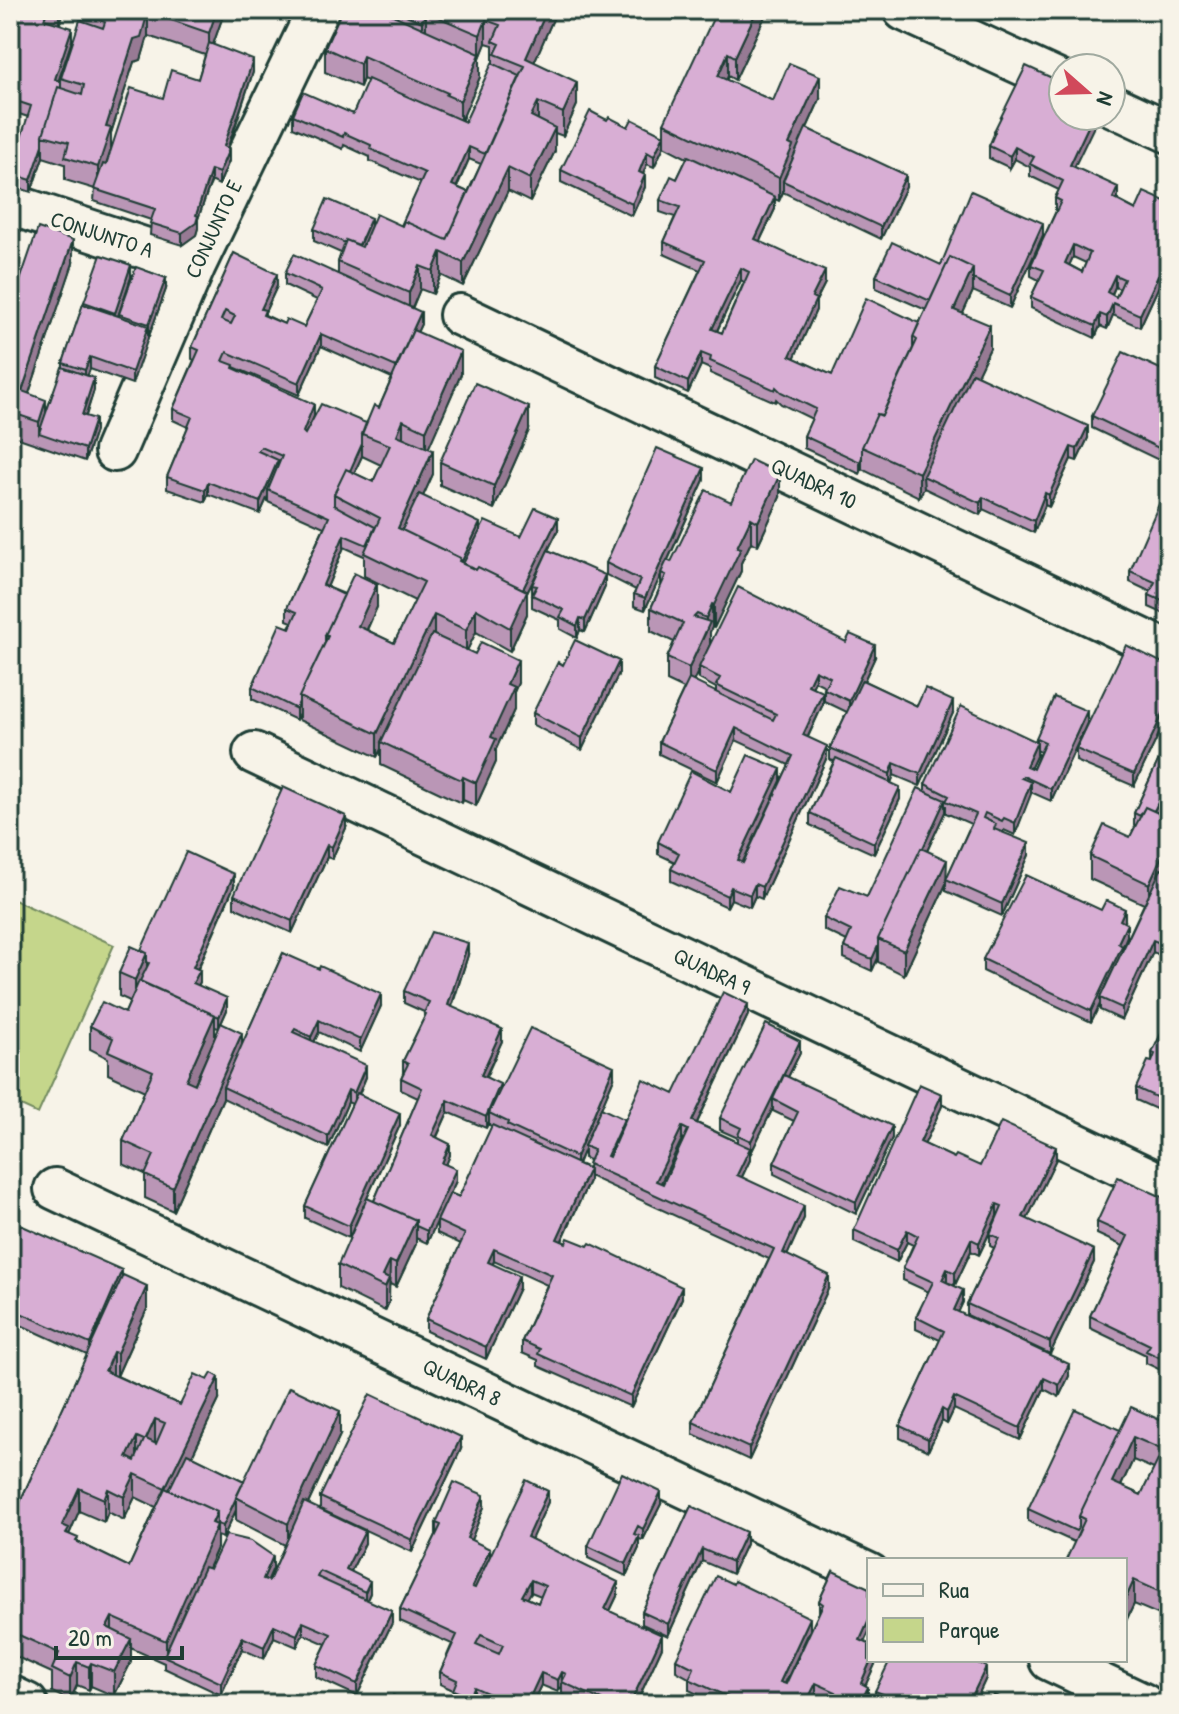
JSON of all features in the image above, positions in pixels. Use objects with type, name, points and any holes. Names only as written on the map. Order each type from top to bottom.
[{"type":"street","name":"CONJUNTO E","points":[[115,451],[195,265],[318,10]]},
{"type":"street","points":[[904,10],[1047,76]]},
{"type":"street","points":[[1127,112],[1169,132]]},
{"type":"street","name":"CONJUNTO A","points":[[10,204],[195,265]]},
{"type":"street","name":"QUADRA 10","points":[[460,315],[1169,652]]},
{"type":"street","name":"QUADRA 9","points":[[254,753],[1169,1188]]},
{"type":"street","name":"QUADRA 8","points":[[55,1189],[867,1573]]},
{"type":"street","points":[[1054,1662],[1143,1704]]},
{"type":"street","points":[[10,1696],[27,1704]]},
{"type":"green space","points":[[10,898],[114,945],[38,1114],[10,1101]]},
{"type":"building","points":[[20,10],[48,10],[44,19],[72,28],[55,79],[61,82],[61,88],[58,87],[31,180],[10,173],[31,106],[10,99],[10,40]]},
{"type":"building","points":[[83,10],[217,10],[209,33],[148,12],[141,37],[134,39],[106,127],[111,128],[98,167],[65,157],[69,142],[43,135],[58,87],[82,95],[84,85],[61,78],[80,20],[103,28],[105,22],[82,14]]},
{"type":"building","points":[[342,10],[382,10],[480,54],[460,101],[363,56],[360,64],[325,48]]},
{"type":"building","points":[[394,10],[547,10],[526,58],[577,82],[563,113],[538,102],[531,116],[555,128],[530,179],[508,168],[463,263],[441,252],[433,271],[420,266],[409,293],[338,262],[346,240],[362,247],[376,214],[402,226],[404,221],[447,240],[525,66],[495,54],[500,44],[493,41],[500,25],[486,20],[480,35],[426,12],[422,22]]},
{"type":"building","points":[[717,10],[757,10],[735,57],[728,53],[718,76],[773,101],[789,63],[820,76],[789,144],[793,146],[779,178],[664,123]]},
{"type":"building","points":[[209,43],[253,60],[224,146],[229,149],[219,173],[211,170],[196,223],[182,233],[150,223],[155,209],[94,189],[103,164],[106,165],[131,88],[163,98],[171,70],[198,79]]},
{"type":"building","points":[[492,63],[520,76],[485,154],[469,147],[452,185],[468,192],[447,240],[404,221],[401,226],[425,173],[370,149],[371,145],[344,133],[343,137],[293,115],[303,92],[353,114],[368,79],[465,122]]},
{"type":"building","points":[[1026,66],[1047,76],[1047,132],[1085,132],[1070,165],[1118,187],[1113,198],[1136,210],[1144,192],[1169,203],[1169,252],[1140,315],[1113,303],[1107,317],[1100,314],[1095,326],[1031,297],[1044,270],[1031,265],[1061,201],[1055,198],[1063,181],[1030,164],[1034,157],[1015,147],[1010,156],[989,146]],"holes":[[[1073,245],[1090,253],[1082,272],[1065,263]],[[1115,275],[1124,279],[1116,297],[1107,292]]]},
{"type":"building","points":[[590,111],[628,127],[632,119],[664,135],[654,156],[647,152],[639,172],[645,175],[632,204],[561,170]]},
{"type":"building","points":[[806,128],[906,175],[881,227],[783,181]]},
{"type":"building","points":[[688,156],[775,197],[755,239],[825,271],[790,356],[832,375],[866,298],[919,323],[913,337],[913,348],[882,415],[877,414],[862,447],[860,462],[804,436],[816,409],[776,387],[775,390],[710,361],[711,357],[701,353],[688,382],[655,366],[705,260],[664,242],[680,207],[660,200],[671,176],[677,179]],"holes":[[[741,268],[749,272],[722,333],[712,329]]]},
{"type":"building","points":[[971,191],[1043,223],[1010,296],[973,279],[973,268],[950,257],[930,301],[876,276],[892,242],[941,265]]},
{"type":"building","points":[[327,199],[371,218],[359,245],[346,240],[345,243],[314,229]]},
{"type":"building","points":[[38,228],[73,240],[22,391],[46,400],[39,422],[10,412],[10,310]]},
{"type":"building","points":[[234,253],[277,274],[261,309],[265,310],[263,315],[284,324],[286,319],[304,327],[322,290],[285,273],[294,254],[421,312],[396,367],[321,334],[299,383],[227,352],[223,361],[314,404],[303,432],[305,434],[321,404],[366,423],[362,444],[350,471],[346,469],[334,494],[334,505],[375,527],[367,545],[344,535],[323,585],[344,595],[296,709],[252,687],[280,624],[290,628],[297,612],[287,608],[329,517],[268,490],[282,456],[261,447],[258,451],[278,460],[260,502],[208,482],[205,490],[167,477],[192,417],[173,409],[199,350],[192,347]],"holes":[[[225,311],[235,316],[231,324],[221,320]]]},
{"type":"building","points":[[101,255],[131,265],[115,313],[84,302]]},
{"type":"building","points":[[950,257],[973,268],[954,310],[990,325],[919,473],[862,447],[877,414],[882,416],[917,340],[913,337]]},
{"type":"building","points":[[136,267],[166,278],[149,324],[119,314]]},
{"type":"building","points":[[10,291],[16,293],[10,310]]},
{"type":"building","points":[[83,304],[148,326],[132,372],[90,357],[85,370],[63,363]]},
{"type":"building","points":[[413,330],[461,351],[426,431],[403,420],[397,435],[433,450],[398,528],[460,558],[459,561],[476,570],[478,567],[527,591],[510,628],[476,609],[466,630],[434,615],[377,734],[299,697],[354,573],[377,584],[358,626],[394,643],[424,582],[364,553],[380,518],[334,494],[346,469],[373,482],[390,445],[362,434],[374,405],[379,408]]},
{"type":"building","points":[[1123,352],[1169,373],[1169,453],[1092,416]]},
{"type":"building","points":[[62,367],[94,378],[82,415],[95,419],[85,449],[39,433]]},
{"type":"building","points":[[972,373],[1088,426],[1077,449],[1071,447],[1049,495],[1045,493],[1034,521],[983,497],[980,503],[923,476]]},
{"type":"building","points":[[475,383],[529,407],[494,486],[440,462]]},
{"type":"building","points":[[657,448],[704,468],[645,598],[634,594],[640,580],[606,563]]},
{"type":"building","points":[[751,460],[780,474],[758,522],[751,518],[737,547],[741,548],[714,605],[706,618],[697,614],[694,617],[710,622],[689,668],[667,658],[683,623],[651,608],[666,575],[661,573],[667,560],[671,562],[706,490],[731,502]]},
{"type":"building","points":[[419,494],[480,523],[462,561],[402,530]]},
{"type":"building","points":[[1159,504],[1169,509],[1169,604],[1149,595],[1155,582],[1130,571]]},
{"type":"building","points":[[535,508],[558,518],[523,589],[478,567],[476,570],[463,564],[485,521],[521,537]]},
{"type":"building","points":[[548,550],[605,575],[585,620],[580,618],[577,626],[560,617],[564,610],[532,595],[537,586],[532,585]]},
{"type":"building","points":[[738,587],[846,642],[850,634],[875,645],[849,701],[824,689],[830,677],[815,670],[808,685],[823,692],[803,735],[827,746],[762,887],[755,884],[750,895],[731,887],[727,896],[671,869],[679,853],[658,842],[691,771],[731,792],[748,755],[781,769],[738,860],[743,863],[793,756],[736,728],[717,770],[659,742],[689,679],[773,720],[776,714],[716,685],[720,678],[699,667]]},
{"type":"building","points":[[432,634],[475,654],[481,642],[518,660],[507,684],[514,687],[491,737],[496,739],[476,783],[463,777],[462,780],[457,778],[381,742]]},
{"type":"building","points":[[575,640],[619,661],[582,738],[533,713],[558,662],[563,665]]},
{"type":"building","points":[[1126,645],[1169,666],[1169,701],[1134,774],[1076,749]]},
{"type":"building","points":[[862,680],[917,706],[925,688],[953,701],[920,774],[894,763],[890,774],[830,748]]},
{"type":"building","points":[[1054,697],[1087,711],[1051,789],[1023,776],[1021,778],[1031,782],[1015,823],[985,813],[983,818],[996,824],[994,829],[1029,843],[1002,904],[946,879],[976,814],[946,801],[949,796],[925,784],[961,706],[1037,742],[1026,766],[1033,769],[1045,742],[1036,738]]},
{"type":"building","points":[[1169,738],[1169,798],[1162,794],[1154,811],[1145,807],[1140,816],[1134,813]]},
{"type":"building","points":[[836,758],[900,787],[874,843],[810,813]]},
{"type":"building","points":[[283,787],[346,816],[332,847],[327,845],[292,921],[234,895]]},
{"type":"building","points":[[918,788],[945,800],[878,939],[872,959],[844,947],[851,931],[824,918],[840,886],[867,897]]},
{"type":"building","points":[[1145,807],[1169,818],[1169,840],[1149,884],[1090,856],[1104,825],[1130,837]]},
{"type":"building","points":[[921,848],[947,860],[904,951],[878,939]]},
{"type":"building","points":[[186,852],[234,874],[193,967],[200,970],[193,983],[227,998],[219,1017],[140,981],[149,963],[147,953],[141,950]]},
{"type":"building","points":[[1161,869],[1169,873],[1169,947],[1153,940],[1122,1008],[1100,998]]},
{"type":"building","points":[[1026,875],[1101,910],[1106,900],[1125,909],[1120,920],[1127,924],[1118,943],[1122,946],[1091,1011],[983,959]]},
{"type":"building","points":[[431,932],[468,943],[448,1005],[502,1029],[481,1075],[500,1084],[486,1117],[448,1100],[432,1135],[450,1144],[442,1163],[456,1169],[427,1231],[416,1226],[416,1220],[374,1201],[422,1088],[401,1078],[408,1064],[403,1061],[429,1002],[404,991]]},
{"type":"building","points":[[131,946],[147,953],[135,980],[119,973]]},
{"type":"building","points":[[283,953],[381,994],[360,1040],[319,1020],[311,1037],[295,1029],[293,1032],[366,1065],[354,1093],[348,1090],[328,1136],[223,1087]]},
{"type":"building","points":[[139,981],[215,1015],[186,1080],[195,1084],[221,1023],[242,1033],[173,1188],[145,1175],[154,1155],[123,1141],[153,1071],[108,1051],[113,1038],[90,1026],[102,1002],[125,1013]]},
{"type":"building","points":[[723,992],[748,1004],[692,1121],[750,1148],[737,1175],[804,1206],[783,1253],[829,1275],[749,1448],[693,1422],[774,1249],[588,1164],[594,1150],[584,1146],[601,1108],[624,1119],[609,1157],[643,1079],[674,1094]],"holes":[[[682,1127],[688,1130],[663,1184],[656,1181]]]},
{"type":"building","points":[[1169,1017],[1169,1103],[1136,1088],[1148,1061],[1152,1062],[1155,1054],[1152,1053]]},
{"type":"building","points":[[766,1024],[800,1041],[751,1141],[738,1135],[741,1128],[720,1118]]},
{"type":"building","points":[[530,1028],[614,1066],[576,1157],[507,1125],[508,1122],[489,1113]]},
{"type":"building","points":[[784,1075],[892,1126],[856,1202],[774,1163],[798,1112],[773,1099]]},
{"type":"building","points":[[919,1084],[942,1094],[920,1142],[954,1158],[956,1155],[980,1166],[1001,1122],[1056,1147],[1023,1217],[1094,1250],[1050,1342],[967,1304],[999,1238],[990,1234],[1002,1206],[997,1204],[979,1243],[971,1239],[955,1273],[947,1269],[942,1280],[963,1290],[954,1310],[1069,1364],[1059,1385],[1044,1378],[1020,1428],[954,1397],[947,1412],[942,1409],[928,1439],[900,1426],[944,1331],[916,1317],[933,1282],[903,1268],[918,1236],[907,1230],[897,1250],[854,1230]]},
{"type":"building","points":[[357,1093],[400,1113],[349,1226],[305,1206]]},
{"type":"building","points":[[492,1125],[589,1169],[557,1239],[566,1243],[568,1238],[588,1246],[590,1243],[682,1287],[631,1396],[538,1354],[540,1349],[522,1341],[552,1275],[494,1249],[488,1262],[519,1276],[486,1347],[426,1319],[465,1234],[437,1221],[450,1193],[459,1197]]},
{"type":"building","points":[[1118,1177],[1169,1200],[1169,1362],[1146,1351],[1150,1345],[1090,1316],[1128,1236],[1097,1222]]},
{"type":"building","points":[[367,1198],[416,1220],[396,1264],[390,1261],[383,1276],[389,1279],[385,1288],[338,1265]]},
{"type":"building","points":[[18,1224],[122,1270],[90,1344],[12,1309],[10,1314],[10,1241]]},
{"type":"building","points":[[123,1275],[147,1286],[117,1353],[113,1352],[105,1371],[180,1405],[195,1374],[208,1380],[212,1373],[219,1377],[165,1488],[217,1512],[212,1523],[217,1525],[166,1641],[112,1617],[107,1627],[131,1639],[114,1672],[91,1663],[89,1667],[77,1662],[70,1678],[52,1669],[59,1653],[10,1631],[10,1524]],"holes":[[[155,1419],[165,1423],[156,1444],[146,1439]],[[137,1437],[144,1440],[135,1461],[127,1457]],[[135,1474],[165,1488],[129,1567],[66,1533],[69,1528],[62,1525],[79,1488],[104,1499],[108,1489],[124,1497]]]},
{"type":"building","points":[[289,1387],[340,1411],[288,1524],[236,1497]]},
{"type":"building","points":[[370,1394],[461,1437],[412,1540],[320,1497]]},
{"type":"building","points":[[1131,1407],[1169,1424],[1169,1596],[1134,1580],[1127,1596],[1127,1558],[1067,1558],[1085,1519],[1079,1516]],"holes":[[[1133,1437],[1163,1450],[1141,1495],[1112,1482]]]},
{"type":"building","points":[[1075,1409],[1120,1430],[1079,1516],[1076,1531],[1028,1509]]},
{"type":"building","points":[[187,1453],[244,1481],[223,1526],[217,1524],[217,1512],[169,1490]]},
{"type":"building","points":[[622,1473],[661,1492],[643,1529],[638,1526],[634,1534],[639,1536],[626,1564],[588,1546]]},
{"type":"building","points":[[526,1480],[548,1491],[527,1537],[618,1582],[605,1609],[662,1635],[630,1704],[610,1704],[562,1682],[566,1674],[562,1672],[558,1680],[541,1673],[529,1699],[537,1704],[490,1704],[494,1696],[474,1687],[470,1697],[453,1690],[457,1680],[440,1672],[457,1635],[400,1609],[441,1525],[436,1523],[454,1482],[484,1495],[467,1538],[490,1549],[472,1587],[475,1588]],"holes":[[[531,1580],[545,1586],[538,1603],[522,1596]],[[481,1635],[503,1645],[499,1654],[476,1644]]]},
{"type":"building","points":[[304,1502],[365,1531],[346,1569],[370,1581],[365,1592],[320,1571],[317,1577],[392,1611],[357,1684],[316,1665],[331,1634],[303,1622],[297,1635],[274,1625],[264,1647],[242,1637],[221,1683],[164,1656],[204,1567],[210,1569],[226,1535],[251,1541],[273,1556],[263,1579],[269,1581]]},
{"type":"building","points":[[691,1506],[746,1532],[732,1562],[702,1549],[668,1624],[642,1612]]},
{"type":"building","points":[[833,1571],[867,1587],[867,1624],[860,1640],[867,1643],[867,1662],[870,1662],[861,1683],[868,1687],[860,1704],[830,1704],[836,1692],[816,1683],[809,1697],[824,1704],[725,1704],[728,1697],[689,1679],[694,1668],[676,1659],[716,1576],[733,1584],[734,1581],[810,1618],[780,1682],[786,1684],[823,1604],[819,1601]]},
{"type":"building","points":[[889,1662],[976,1662],[986,1667],[971,1698],[967,1696],[963,1704],[878,1704],[883,1694],[875,1691]]},
{"type":"building","points":[[393,1695],[413,1704],[389,1704]]},
{"type":"building","points":[[994,1695],[1013,1704],[990,1704]]}]
